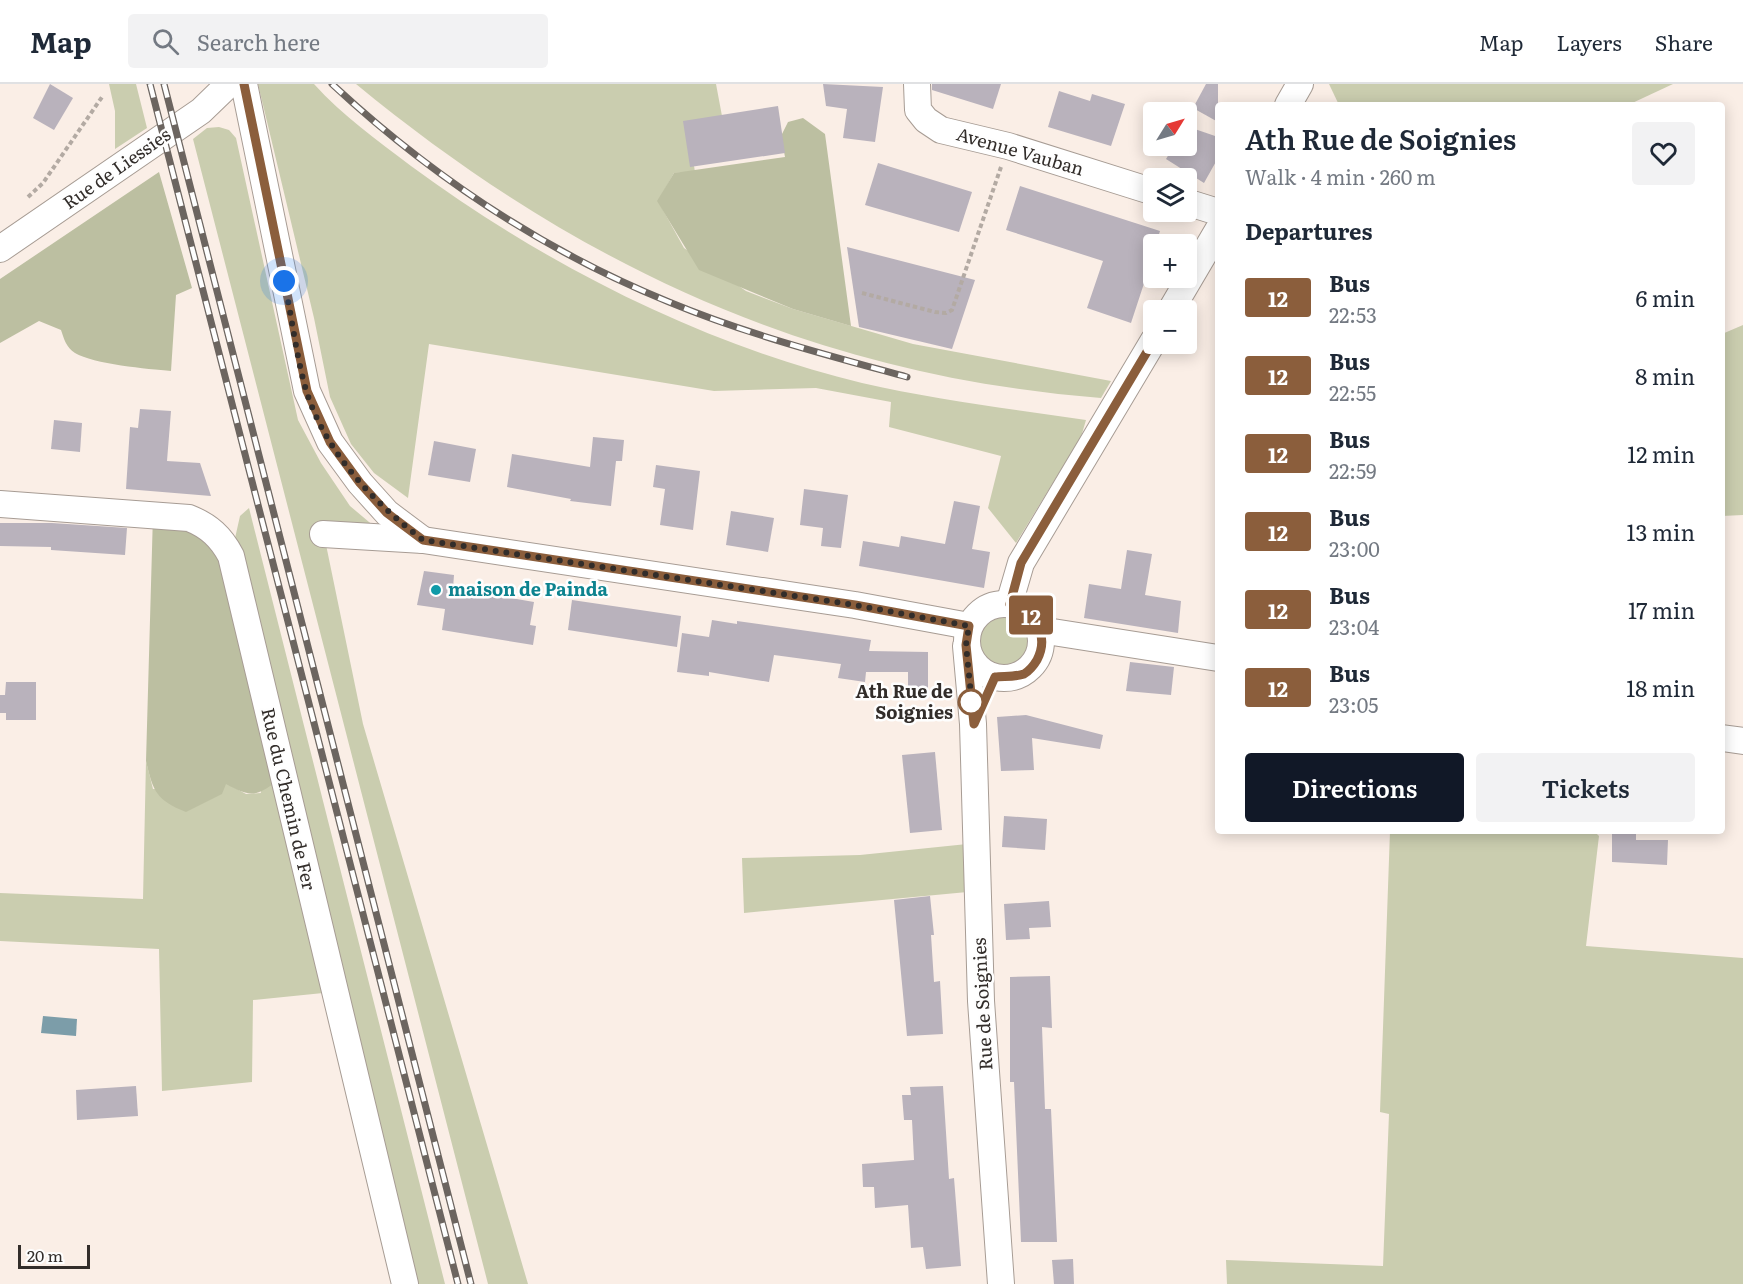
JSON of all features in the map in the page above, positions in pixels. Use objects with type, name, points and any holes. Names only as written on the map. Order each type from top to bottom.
[{"type":"street","name":"Rue de Liessies","points":[[0,249],[201,111],[229,84]]},
{"type":"street","points":[[244,84],[307,391],[330,442],[360,483],[387,513],[423,540]]},
{"type":"street","name":"Avenue Vauban","points":[[916,84],[918,110],[926,120],[941,130],[1008,146],[1143,189]]},
{"type":"street","points":[[1290,102],[1300,84]]},
{"type":"street","points":[[1197,205],[1215,211]]},
{"type":"street","points":[[1177,300],[1215,235]]},
{"type":"street","points":[[1010,604],[1021,563],[1146,354]]},
{"type":"street","name":"Rue du Chemin de Fer","points":[[0,504],[189,518],[208,527],[225,544],[231,556],[405,1284]]},
{"type":"street","points":[[323,534],[423,540],[855,605],[967,636]]},
{"type":"street","points":[[1010,604],[1028,612],[1040,630],[1041,648],[1033,666],[1024,674],[995,677],[980,670],[971,660],[967,636],[985,608],[1010,604]]},
{"type":"street","points":[[1040,630],[1215,658]]},
{"type":"street","name":"Rue de Soignies","points":[[967,636],[974,724],[981,1001],[1001,1284]]},
{"type":"street","name":"Rue de Soignies","points":[[974,724],[995,677]]},
{"type":"street","points":[[1725,738],[1743,741]]},
{"type":"path","points":[[27,199],[43,183],[102,97]]},
{"type":"path","points":[[862,293],[935,312],[946,313],[952,310],[1008,146]]},
{"type":"green space","points":[[109,84],[136,84],[147,128],[115,149],[115,111]]},
{"type":"green space","points":[[258,84],[314,84],[361,127],[462,202],[515,236],[570,267],[626,297],[684,323],[742,346],[862,383],[946,399],[1086,420],[1081,437],[1016,543],[988,508],[1001,456],[889,427],[891,402],[816,388],[714,391],[429,344],[408,498],[374,473],[351,444],[330,397],[314,318]]},
{"type":"green space","points":[[356,84],[716,84],[722,116],[687,122],[695,172],[674,173],[658,201],[684,248],[746,291],[793,309],[913,344],[1111,381],[1101,398],[995,385],[894,365],[797,337],[703,301],[613,257],[525,207],[440,149]]},
{"type":"green space","points":[[1329,84],[1673,84],[1634,102],[1338,102]]},
{"type":"green space","points":[[803,118],[825,134],[851,326],[793,309],[699,270],[657,201],[674,173],[785,157],[781,136],[788,122]]},
{"type":"green space","points":[[219,127],[229,130],[236,138],[298,420],[321,463],[350,506],[388,538],[324,535],[363,724],[528,1284],[488,1284],[193,139],[207,128]]},
{"type":"green space","points":[[159,172],[192,288],[176,295],[171,371],[121,365],[83,357],[69,348],[61,330],[39,321],[0,343],[0,279]]},
{"type":"green space","points":[[1743,325],[1743,515],[1725,516],[1725,333]]},
{"type":"green space","points":[[249,508],[445,1284],[405,1284],[333,992],[253,1000],[252,1082],[162,1091],[159,949],[0,941],[0,893],[143,899],[146,761],[153,789],[226,783],[246,794],[261,793],[231,556],[240,516]]},
{"type":"green space","points":[[153,514],[216,535],[276,782],[257,793],[246,793],[226,784],[222,794],[186,812],[168,803],[157,793],[146,761]]},
{"type":"green space","points":[[1004,614],[1014,616],[1023,622],[1029,631],[1031,641],[1029,651],[1023,660],[1014,666],[1004,668],[994,666],[985,660],[979,651],[977,641],[979,631],[985,622],[994,616]]},
{"type":"green space","points":[[1390,834],[1597,834],[1599,836],[1586,946],[1743,958],[1743,1284],[1227,1284],[1226,1260],[1383,1266],[1389,1114],[1380,1112]]},
{"type":"green space","points":[[977,843],[978,891],[744,913],[742,858],[860,855]]},
{"type":"water","points":[[43,1016],[77,1019],[76,1036],[41,1033]]},
{"type":"building","points":[[50,84],[73,98],[54,130],[33,118]]},
{"type":"building","points":[[823,84],[883,87],[875,142],[843,138],[847,109],[826,106]]},
{"type":"building","points":[[932,84],[1001,84],[993,109],[932,90]]},
{"type":"building","points":[[1206,84],[1218,84],[1215,120],[1197,110],[1196,102]]},
{"type":"building","points":[[1059,91],[1090,101],[1092,94],[1125,104],[1111,146],[1048,127]]},
{"type":"building","points":[[778,106],[785,153],[690,167],[683,121]]},
{"type":"building","points":[[1197,130],[1215,136],[1215,163],[1204,183],[1197,179],[1197,168],[1180,168],[1166,159],[1168,156],[1197,156]]},
{"type":"building","points":[[878,163],[972,192],[959,232],[865,205]]},
{"type":"building","points":[[1020,186],[1160,231],[1159,234],[1143,234],[1143,286],[1131,323],[1087,308],[1103,261],[1006,230]]},
{"type":"building","points":[[847,247],[975,280],[952,349],[859,327]]},
{"type":"building","points":[[140,409],[171,411],[167,461],[200,463],[211,496],[126,489],[130,427],[138,428]]},
{"type":"building","points":[[54,420],[82,423],[80,452],[51,449]]},
{"type":"building","points":[[593,437],[624,440],[622,461],[616,461],[611,506],[570,501],[571,499],[507,487],[512,454],[590,467]]},
{"type":"building","points":[[434,441],[476,449],[470,482],[428,475]]},
{"type":"building","points":[[656,465],[700,471],[693,530],[660,525],[665,489],[653,487]]},
{"type":"building","points":[[804,489],[848,495],[841,548],[821,546],[823,528],[800,525]]},
{"type":"building","points":[[954,501],[980,506],[972,549],[990,552],[984,588],[859,566],[863,541],[899,547],[901,536],[945,544]]},
{"type":"building","points":[[731,511],[774,518],[768,552],[726,545]]},
{"type":"building","points":[[0,523],[52,523],[127,528],[125,555],[51,550],[51,547],[0,546]]},
{"type":"building","points":[[1127,550],[1152,554],[1145,595],[1181,601],[1178,633],[1084,618],[1089,584],[1121,589]]},
{"type":"building","points":[[424,571],[454,575],[453,588],[534,602],[530,625],[536,626],[533,645],[442,630],[445,609],[417,605]]},
{"type":"building","points":[[572,600],[681,616],[677,647],[568,630]]},
{"type":"building","points":[[712,620],[737,624],[737,621],[871,640],[869,651],[928,652],[928,692],[908,692],[908,672],[866,672],[865,682],[838,678],[841,664],[774,655],[769,682],[709,672],[709,676],[677,672],[682,633],[709,637]]},
{"type":"building","points":[[1130,662],[1174,667],[1171,695],[1126,691]]},
{"type":"building","points":[[6,682],[36,682],[36,720],[6,720],[6,713],[0,713],[0,695],[5,695]]},
{"type":"building","points":[[1026,715],[1103,735],[1100,749],[1032,738],[1034,770],[1001,771],[997,717]]},
{"type":"building","points":[[935,752],[942,830],[910,833],[902,755]]},
{"type":"building","points":[[1004,816],[1047,819],[1045,850],[1002,847]]},
{"type":"building","points":[[1612,834],[1636,834],[1636,840],[1668,840],[1667,865],[1612,862]]},
{"type":"building","points":[[930,896],[934,935],[931,935],[934,982],[940,981],[943,1034],[907,1036],[894,900]]},
{"type":"building","points":[[1049,901],[1051,927],[1029,928],[1030,939],[1006,940],[1004,904]]},
{"type":"building","points":[[1050,976],[1052,1028],[1042,1027],[1045,1109],[1051,1109],[1057,1242],[1021,1242],[1014,1082],[1010,1082],[1010,977]]},
{"type":"building","points":[[136,1086],[138,1116],[77,1120],[76,1090]]},
{"type":"building","points":[[943,1086],[949,1179],[954,1178],[961,1266],[926,1269],[923,1247],[911,1248],[908,1205],[875,1208],[874,1187],[863,1187],[862,1164],[914,1160],[912,1120],[904,1120],[902,1095],[911,1095],[910,1087]]},
{"type":"building","points":[[1073,1259],[1074,1284],[1054,1284],[1052,1260]]},
{"type":"railway","points":[[150,84],[458,1284]]},
{"type":"railway","points":[[164,84],[471,1284]]},
{"type":"railway","points":[[332,84],[370,118],[449,180],[534,235],[623,282],[727,324],[907,377]]},
{"type":"bus line","name":"12","points":[[244,84],[307,391],[330,442],[360,483],[387,513],[423,540],[524,558],[855,605],[969,626],[966,645],[974,724],[995,677],[1024,674],[1033,666],[1040,654],[1042,642],[1035,620],[1028,612],[1010,604],[1021,563],[1146,354]]},
{"type":"place","name":"maison de Painda","points":[[436,590]]},
{"type":"place","name":"Ath Rue de Soignies","points":[[971,702]]},
{"type":"route","points":[[284,281],[307,391],[330,442],[360,483],[387,513],[423,540],[524,558],[855,605],[969,626],[966,645],[972,705],[971,702]]}]
